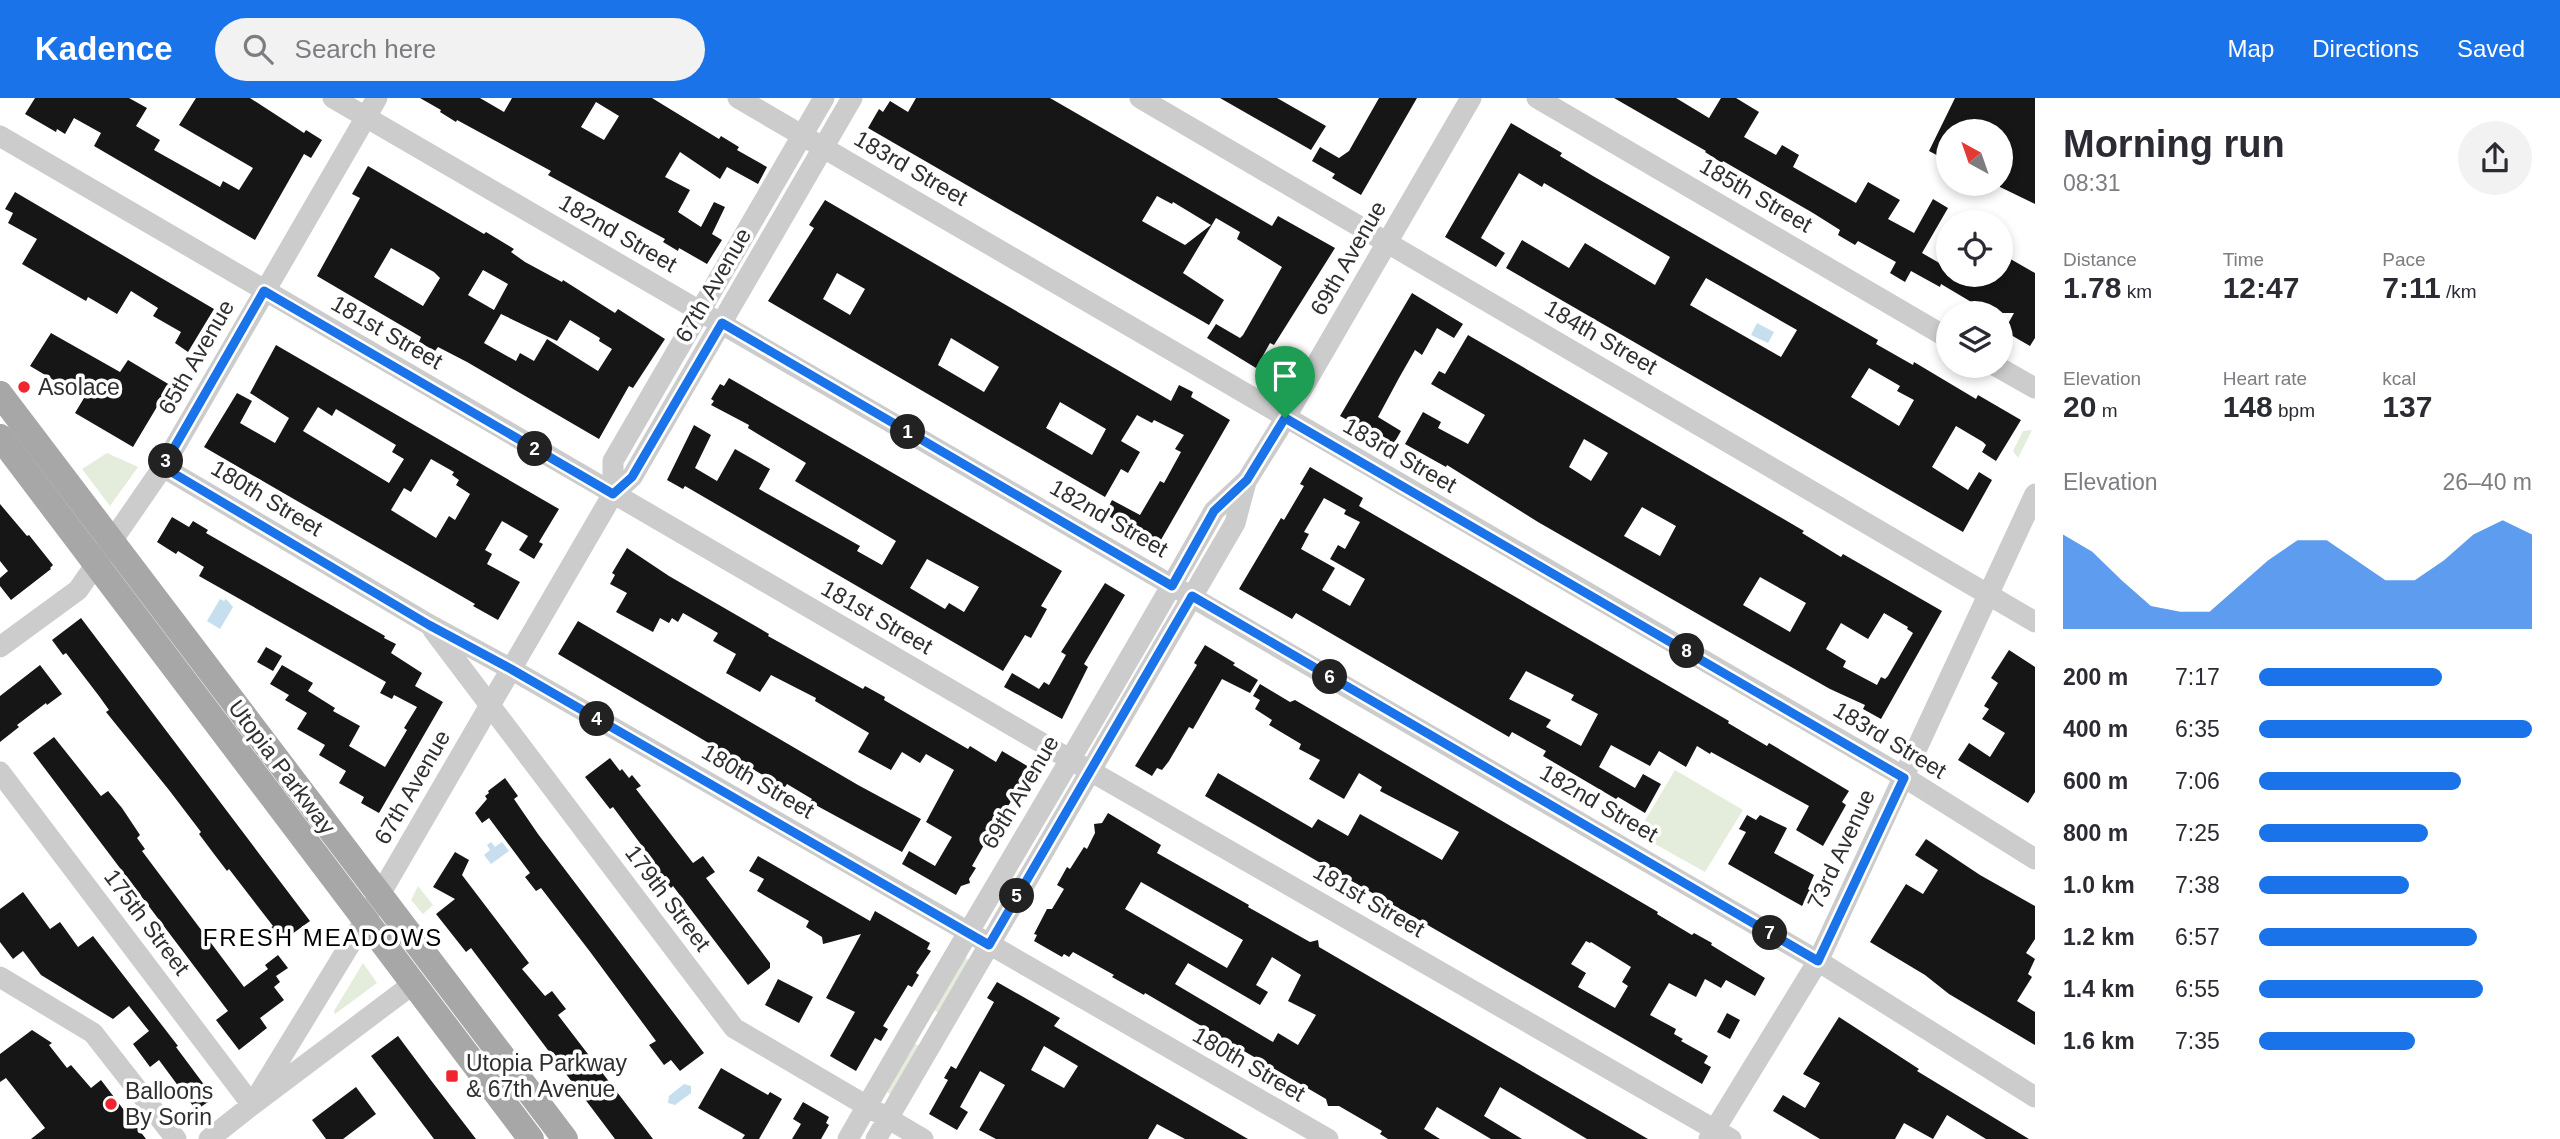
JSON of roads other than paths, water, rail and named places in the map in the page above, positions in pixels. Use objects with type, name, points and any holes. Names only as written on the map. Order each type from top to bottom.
[{"type":"main road","name":"Utopia Parkway","points":[[0,394],[565,1139]]},
{"type":"main road","name":"Utopia Parkway","points":[[0,437],[531,1139]]},
{"type":"street","name":"182nd Street","points":[[333,98],[1818,961],[2035,1097]]},
{"type":"street","name":"65th Avenue","points":[[0,647],[78,590],[163,467],[377,98]]},
{"type":"street","name":"183rd Street","points":[[737,98],[1904,778],[2035,859]]},
{"type":"street","name":"67th Avenue","points":[[613,494],[613,461],[824,98]]},
{"type":"street","name":"67th Avenue","points":[[252,1105],[365,919],[613,494],[632,477],[852,98]]},
{"type":"street","name":"184th Street","points":[[1140,98],[2035,622]]},
{"type":"street","name":"69th Avenue","points":[[876,1139],[1039,857],[1121,673],[1214,511],[1247,480],[1285,418],[1471,98]]},
{"type":"street","name":"185th Street","points":[[1537,98],[1936,331]]},
{"type":"street","name":"181st Street","points":[[0,136],[1718,1136]]},
{"type":"street","points":[[2013,376],[2035,388]]},
{"type":"street","name":"180th Street","points":[[163,467],[429,625],[511,669],[1328,1139]]},
{"type":"street","name":"69th Avenue","points":[[848,1139],[1018,845],[1139,685],[1235,523],[1247,480]]},
{"type":"street","name":"73rd Avenue","points":[[1718,1136],[1818,961],[2035,494]]},
{"type":"street","name":"179th Street","points":[[429,625],[734,1028],[923,1139]]},
{"type":"street","points":[[1121,673],[1139,685]]},
{"type":"street","name":"175th Street","points":[[0,772],[252,1105]]},
{"type":"street","points":[[1018,845],[1039,857]]},
{"type":"street","points":[[0,977],[93,1033],[176,1139]]},
{"type":"street","name":"67th Avenue","points":[[209,1139],[413,984]]},
{"type":"street","points":[[918,1018],[939,1030]]},
{"type":"water","points":[[1757,323],[1774,332],[1768,343],[1751,335]]},
{"type":"water","points":[[220,599],[226,599],[233,607],[220,629],[207,621]]},
{"type":"water","points":[[491,842],[495,847],[502,842],[509,851],[491,864],[484,855],[490,850],[487,845]]},
{"type":"water","points":[[684,1084],[691,1086],[691,1093],[675,1105],[668,1103],[669,1096]]},
{"type":"place","name":"Asolace","points":[[24,387]]},
{"type":"place","name":"Utopia Parkway & 67th Avenue","points":[[452,1076]]},
{"type":"place","name":"Balloons By Sorin","points":[[111,1104]]},
{"type":"district","name":"FRESH MEADOWS","points":[[323,938]]}]
